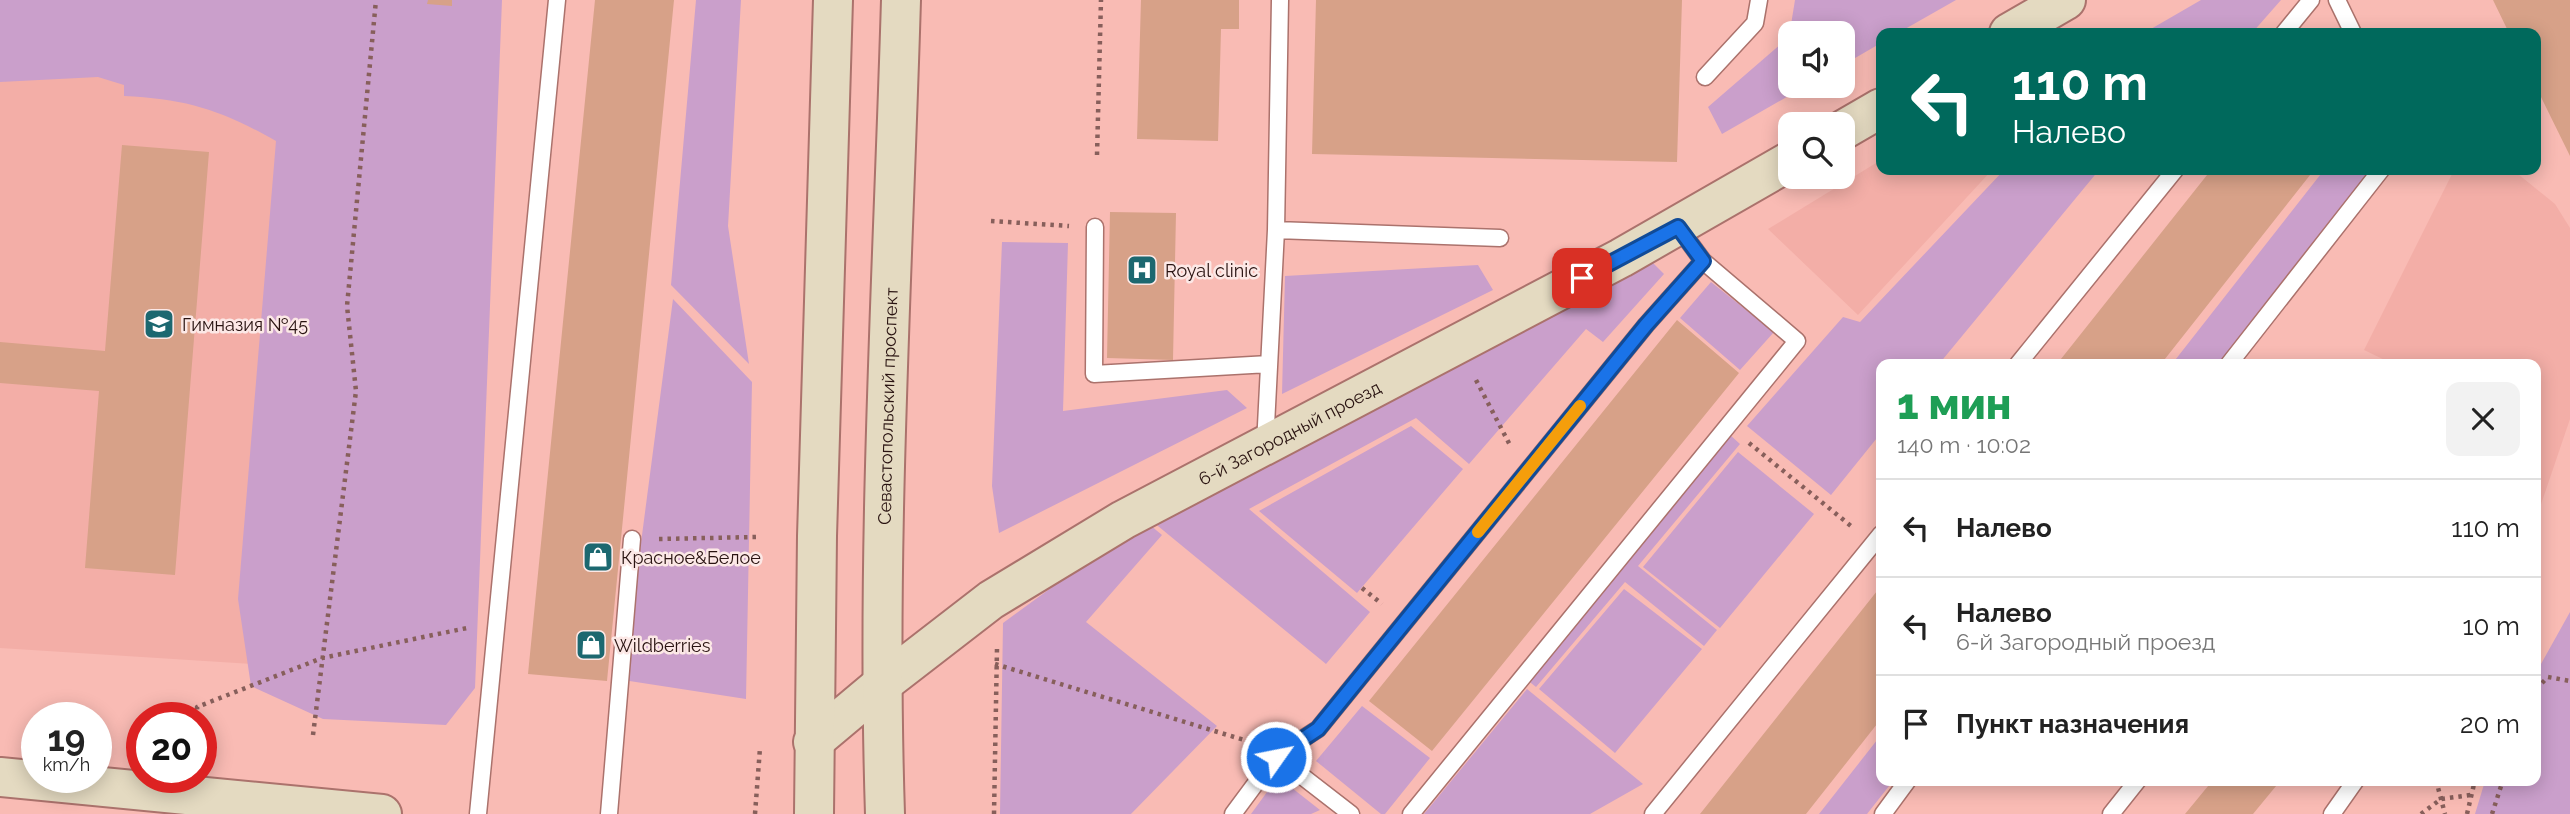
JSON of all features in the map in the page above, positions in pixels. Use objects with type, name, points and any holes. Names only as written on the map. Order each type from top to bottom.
[{"type":"street","points":[[814,814],[813,742],[833,0]]},
{"type":"street","name":"Севастопольский проспект","points":[[886,814],[881,685],[882,534],[901,0]]},
{"type":"street","points":[[2019,28],[2067,0]]},
{"type":"street","points":[[1855,123],[1876,111]]},
{"type":"street","name":"6-й Загородный проезд","points":[[813,742],[881,685],[991,600],[1123,520],[1678,227],[1778,168]]},
{"type":"street","points":[[0,777],[159,803],[383,814]]},
{"type":"lane","points":[[478,814],[557,0]]},
{"type":"lane","points":[[1265,446],[1276,230],[1280,0]]},
{"type":"lane","points":[[1705,78],[1755,23],[1759,0]]},
{"type":"lane","points":[[2288,28],[2311,0]]},
{"type":"lane","points":[[2337,0],[2351,28]]},
{"type":"lane","points":[[2022,359],[2171,175]]},
{"type":"lane","points":[[2233,359],[2377,175]]},
{"type":"lane","points":[[1088,227],[1094,374],[1269,364]]},
{"type":"lane","points":[[1411,814],[1797,341],[1703,261],[1678,227]]},
{"type":"lane","points":[[1276,230],[1500,238]]},
{"type":"lane","points":[[1233,814],[1273,760],[1318,729],[1646,325],[1703,261]]},
{"type":"lane","points":[[610,814],[632,539]]},
{"type":"lane","points":[[1653,814],[1876,540]]},
{"type":"lane","points":[[1273,760],[1351,814]]},
{"type":"lane","points":[[1882,814],[1903,786]]},
{"type":"lane","points":[[2111,814],[2133,786]]},
{"type":"lane","points":[[2332,814],[2352,786]]},
{"type":"path","points":[[313,735],[356,391],[347,306],[376,0]]},
{"type":"path","points":[[1097,155],[1101,0]]},
{"type":"path","points":[[991,221],[1088,227]]},
{"type":"path","points":[[1471,370],[1525,474]]},
{"type":"path","points":[[1727,424],[1876,538]]},
{"type":"path","points":[[632,539],[757,537]]},
{"type":"path","points":[[210,702],[323,658],[496,622]]},
{"type":"path","points":[[994,814],[995,650]]},
{"type":"path","points":[[995,664],[1244,740],[1273,760]]},
{"type":"path","points":[[2541,685],[2548,677],[2570,681]]},
{"type":"path","points":[[755,814],[760,748]]},
{"type":"path","points":[[2438,786],[2445,814]]},
{"type":"path","points":[[2466,814],[2473,786]]},
{"type":"path","points":[[2492,814],[2501,786]]},
{"type":"path","points":[[2421,814],[2441,799],[2471,795]]},
{"type":"shaded area","name":"Гимназия №45","points":[[0,0],[348,0],[284,666],[0,648]]},
{"type":"shaded area","points":[[0,0],[502,0],[475,688],[446,725],[323,719],[251,686],[238,599],[276,141],[238,121],[203,108],[167,100],[124,96],[124,85],[98,77],[0,82]]},
{"type":"shaded area","points":[[696,0],[741,0],[728,226],[749,364],[671,285]]},
{"type":"shaded area","points":[[1795,0],[1956,0],[1907,28],[1876,28],[1876,46],[1855,58],[1855,21],[1792,21]]},
{"type":"shaded area","points":[[2201,0],[2281,0],[2256,28],[2153,28]]},
{"type":"shaded area","points":[[1778,47],[1778,98],[1785,98],[1722,134],[1708,107]]},
{"type":"shaded area","points":[[1876,163],[1876,175],[1987,175],[1858,315],[1768,229],[1834,189],[1855,189],[1855,176]]},
{"type":"shaded area","points":[[1999,175],[2095,175],[1943,359],[1876,359],[1876,439],[1831,495],[1747,426],[1843,317],[1860,322]]},
{"type":"shaded area","points":[[2320,175],[2368,175],[2224,359],[2176,359]]},
{"type":"shaded area","points":[[2452,175],[2519,175],[2555,204],[2570,228],[2570,419],[2541,504],[2541,359],[2383,359],[2364,350]]},
{"type":"shaded area","points":[[1002,242],[1068,243],[1063,411],[1227,390],[1247,408],[999,533],[992,486]]},
{"type":"shaded area","points":[[1644,254],[1664,274],[1603,342],[1586,329],[1469,464],[1416,418],[1249,509],[1370,612],[1326,664],[1147,517]]},
{"type":"shaded area","points":[[1478,265],[1493,290],[1282,394],[1285,276]]},
{"type":"shaded area","points":[[1711,282],[1774,332],[1740,370],[1680,318]]},
{"type":"shaded area","points":[[673,299],[752,382],[746,699],[623,680]]},
{"type":"shaded area","points":[[1411,426],[1463,469],[1357,593],[1259,511]]},
{"type":"shaded area","points":[[1729,434],[1740,444],[1638,566],[1717,630],[1704,646],[1625,582],[1536,687],[1526,679]]},
{"type":"shaded area","points":[[1738,452],[1814,514],[1720,628],[1643,567]]},
{"type":"shaded area","points":[[1144,520],[1162,535],[1086,622],[1217,726],[1131,814],[1000,814],[1003,623]]},
{"type":"shaded area","points":[[1624,589],[1702,649],[1615,753],[1539,689]]},
{"type":"shaded area","points":[[2570,612],[2570,814],[2475,814],[2483,786],[2541,786],[2541,664]]},
{"type":"shaded area","points":[[1527,689],[1643,784],[1590,814],[1424,814]]},
{"type":"shaded area","points":[[1362,706],[1430,758],[1385,814],[1381,814],[1316,761]]},
{"type":"shaded area","points":[[1876,741],[1876,786],[1889,786],[1867,814],[1819,814]]},
{"type":"shaded area","points":[[1278,777],[1320,810],[1311,814],[1251,814]]},
{"type":"building","points":[[428,0],[452,0],[452,6],[427,4]]},
{"type":"building","points":[[595,0],[674,0],[607,681],[528,674]]},
{"type":"building","points":[[1141,0],[1239,0],[1239,29],[1221,29],[1218,141],[1137,139]]},
{"type":"building","points":[[1316,0],[1682,0],[1677,162],[1312,154]]},
{"type":"building","points":[[2493,0],[2570,0],[2570,156],[2541,97],[2541,28],[2507,28]]},
{"type":"building","points":[[122,145],[209,152],[175,575],[85,568],[99,391],[0,383],[0,342],[105,351]]},
{"type":"building","points":[[2207,175],[2310,175],[2165,359],[2061,359]]},
{"type":"building","name":"Royal clinic","points":[[1110,212],[1176,213],[1173,360],[1107,358]]},
{"type":"building","points":[[1677,320],[1739,373],[1432,751],[1369,701]]},
{"type":"building","points":[[1876,592],[1876,725],[1806,814],[1700,814]]},
{"type":"building","points":[[2208,786],[2276,786],[2253,814],[2185,814]]},
{"type":"slow traffic","points":[[1478,532],[1580,406]]},
{"type":"place","name":"Royal clinic","points":[[1142,270]]},
{"type":"place","name":"Гимназия №45","points":[[159,324]]},
{"type":"place","name":"Красное&Белое","points":[[598,557]]},
{"type":"place","name":"Wildberries","points":[[591,645]]},
{"type":"route","points":[[1276,757],[1318,729],[1646,325],[1703,261],[1678,227],[1582,278]]}]
